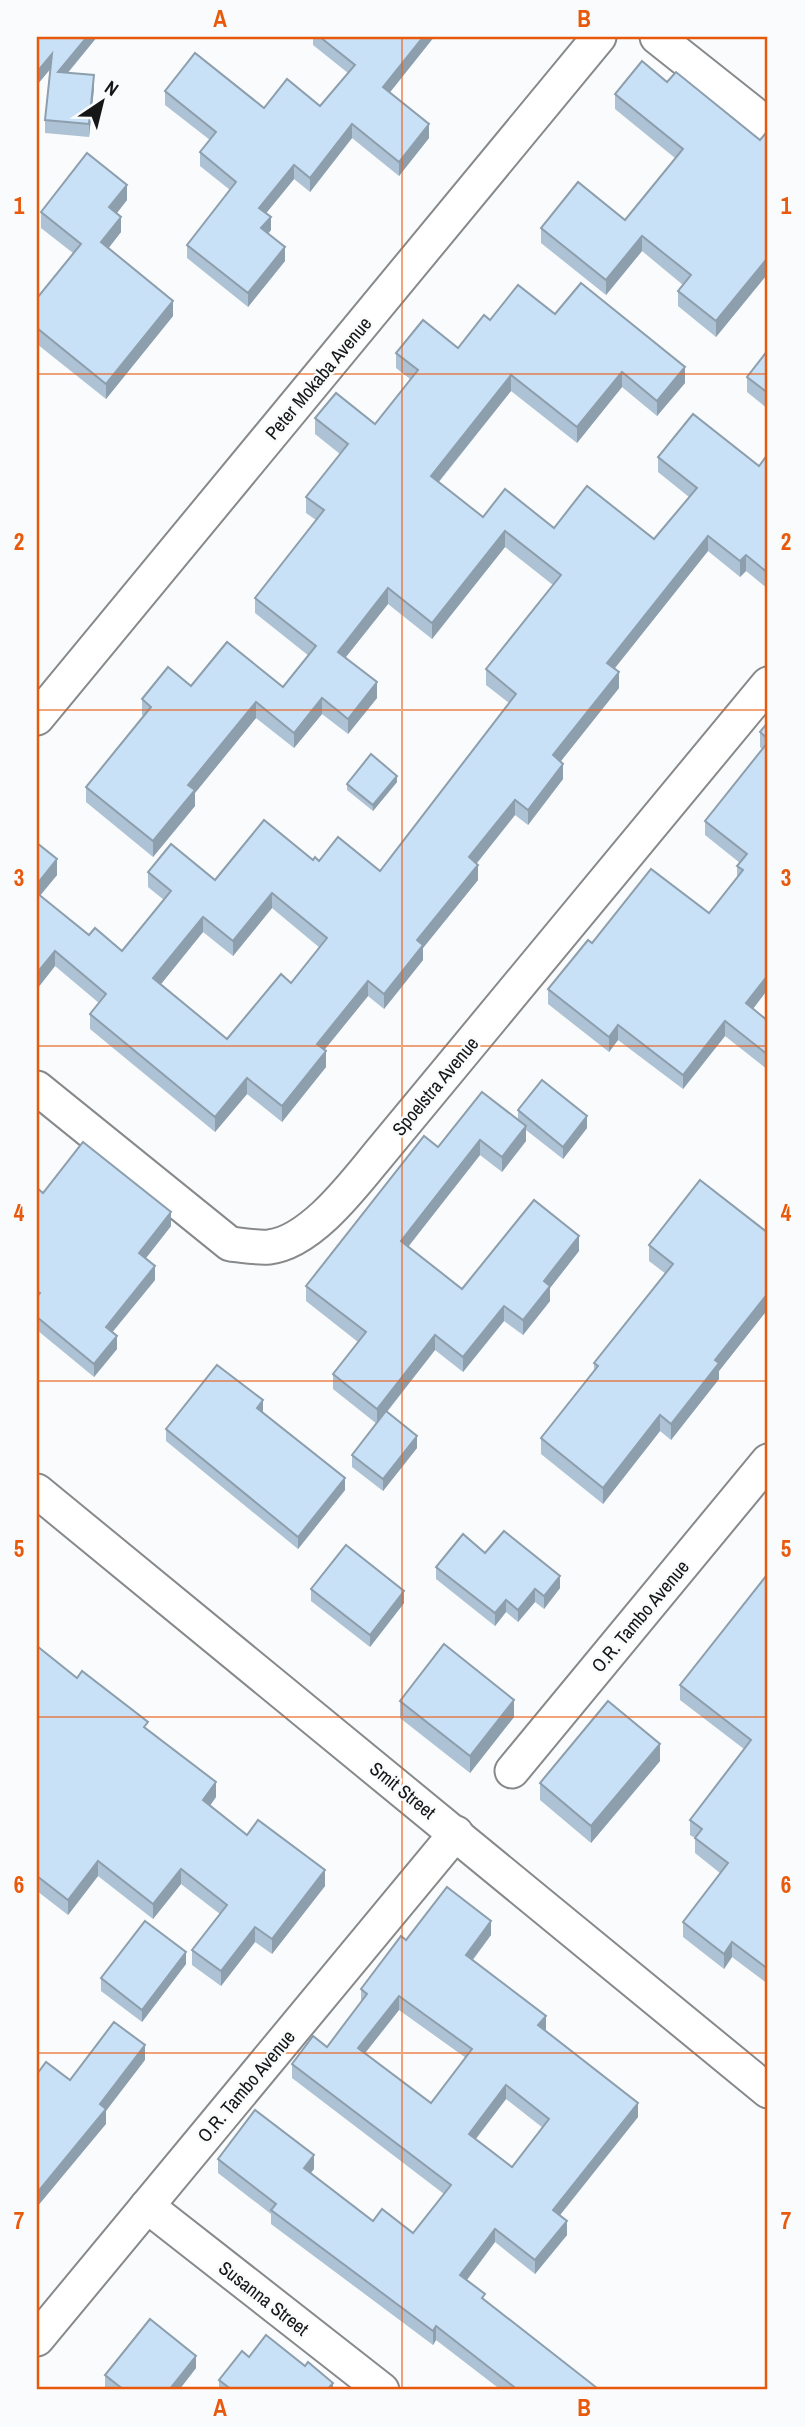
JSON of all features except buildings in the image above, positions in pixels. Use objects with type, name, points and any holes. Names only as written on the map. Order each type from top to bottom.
[{"type":"street","name":"Peter Mokaba Avenue","points":[[37,718],[599,37]]},
{"type":"street","points":[[657,37],[768,125]]},
{"type":"street","name":"Spoelstra Avenue","points":[[37,1088],[230,1244],[270,1247],[305,1233],[345,1194],[384,1148],[768,684]]},
{"type":"street","name":"O.R. Tambo Avenue","points":[[512,1771],[768,1461]]},
{"type":"street","name":"Smit Street","points":[[37,1491],[768,2091]]},
{"type":"street","name":"O.R. Tambo Avenue","points":[[37,2339],[456,1833]]},
{"type":"street","name":"Susanna Street","points":[[147,2206],[382,2390]]}]
